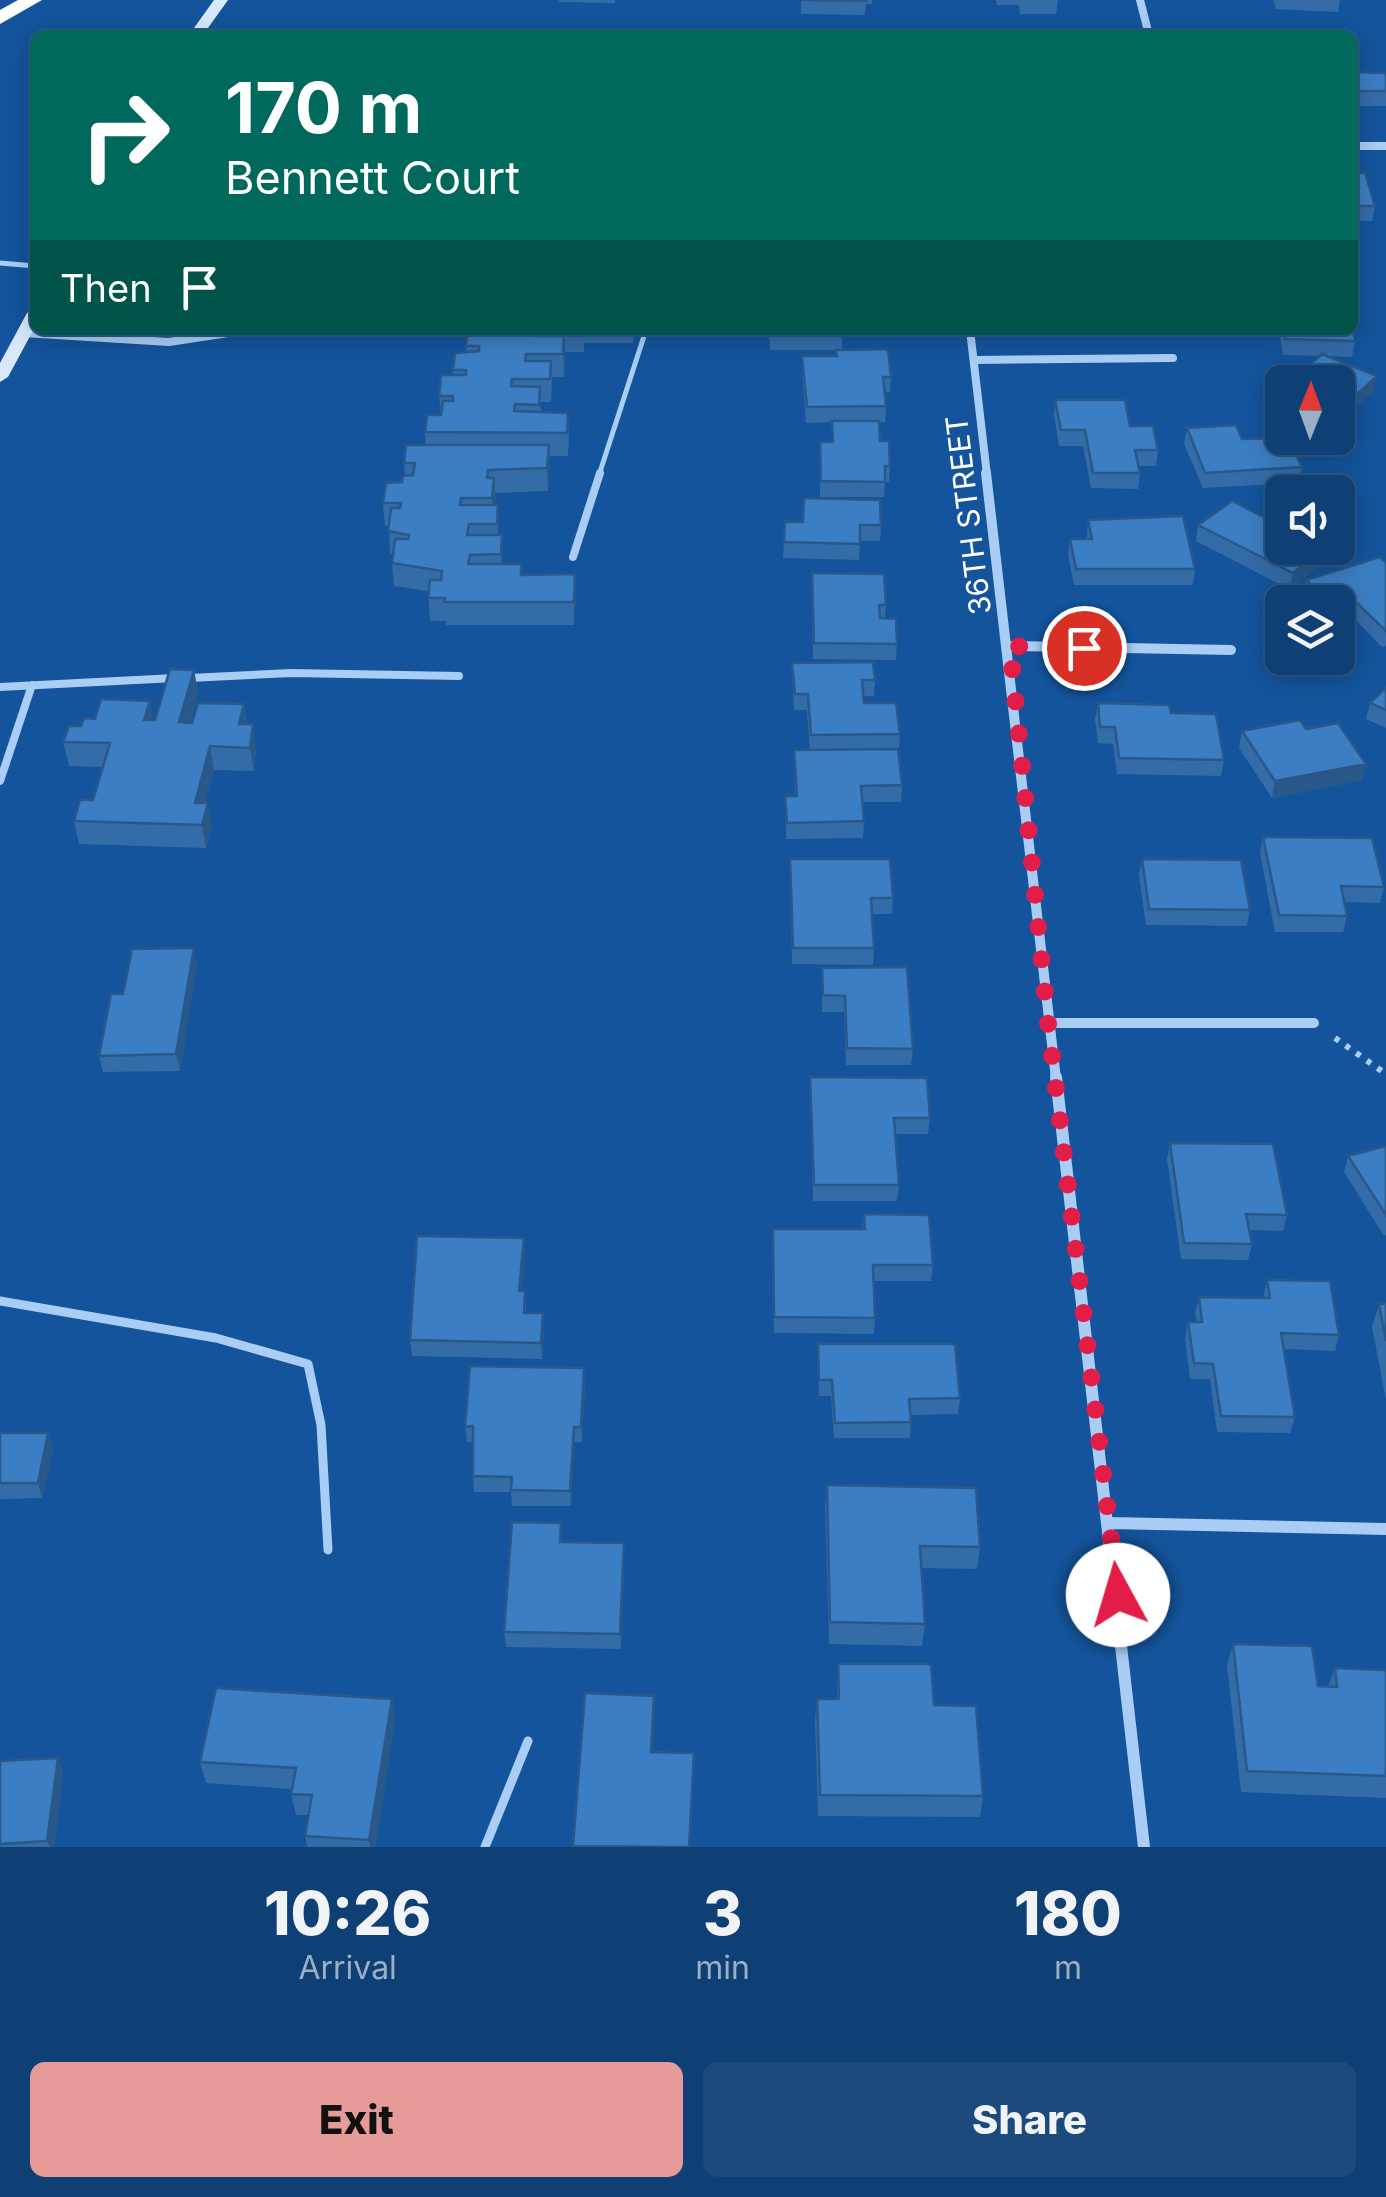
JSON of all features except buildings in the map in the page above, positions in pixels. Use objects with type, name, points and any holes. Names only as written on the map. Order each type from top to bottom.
[{"type":"highway","points":[[0,18],[32,0]]},
{"type":"main road","points":[[200,30],[221,0]]},
{"type":"main road","points":[[0,377],[30,322]]},
{"type":"street","points":[[1140,0],[1148,30]]},
{"type":"street","points":[[1358,146],[1386,146]]},
{"type":"street","points":[[24,333],[30,333]]},
{"type":"street","points":[[65,335],[168,340],[236,335]]},
{"type":"street","name":"36TH STREET","points":[[971,335],[1010,646],[1048,1023],[1110,1523],[1144,1847]]},
{"type":"street","points":[[975,360],[1173,358]]},
{"type":"street","points":[[1010,646],[1230,650]]},
{"type":"street","points":[[1048,1023],[1314,1023]]},
{"type":"street","points":[[1110,1523],[1386,1530]]},
{"type":"lane","points":[[0,263],[30,266]]},
{"type":"lane","points":[[573,557],[644,335]]},
{"type":"lane","points":[[0,687],[291,673],[459,676]]},
{"type":"lane","points":[[0,781],[32,685]]},
{"type":"lane","points":[[0,1301],[216,1338],[308,1364],[322,1424],[328,1550]]},
{"type":"lane","points":[[485,1847],[528,1740]]},
{"type":"path","points":[[1314,1023],[1386,1074]]},
{"type":"route","points":[[1084,648],[1010,646],[1048,1023],[1118,1595]]}]
